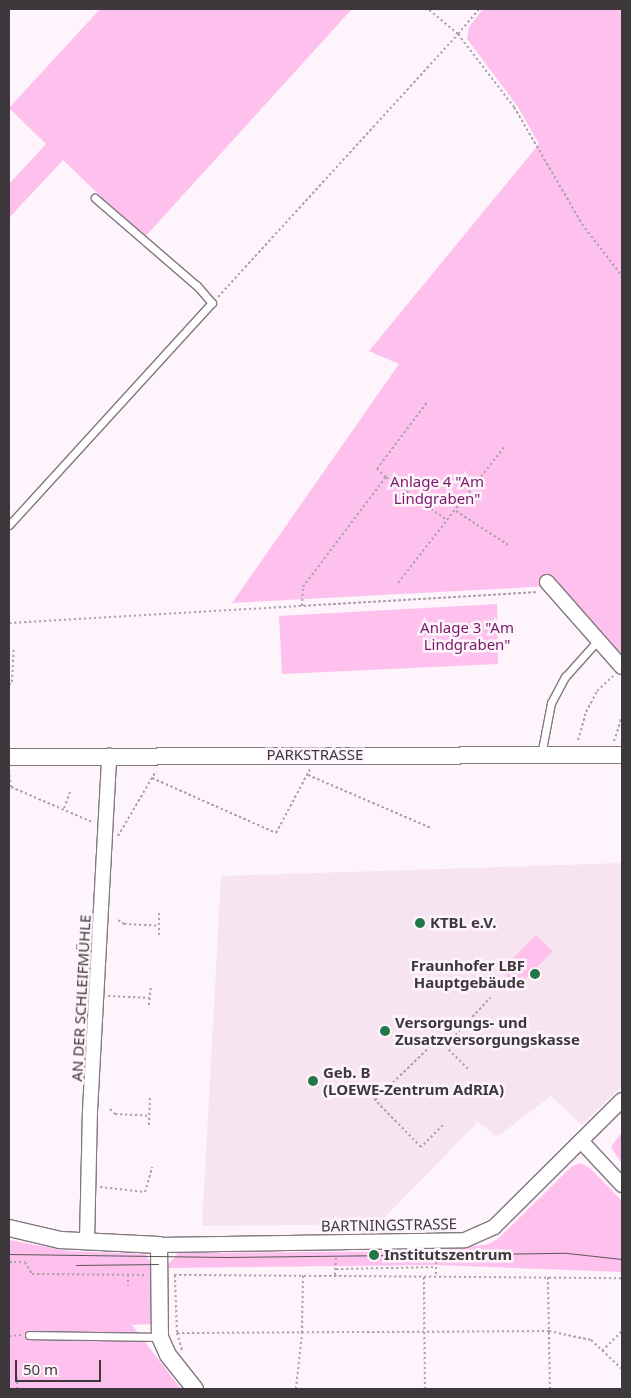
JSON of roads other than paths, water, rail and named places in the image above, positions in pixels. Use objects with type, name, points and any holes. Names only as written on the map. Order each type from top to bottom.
[{"type":"street","points":[[552,587],[599,639],[619,670]]},
{"type":"street","name":"PARKSTRASSE","points":[[9,757],[617,755]]},
{"type":"street","name":"AN DER SCHLEIFMÜHLE","points":[[87,1242],[90,1186],[90,1111],[98,996],[109,756]]},
{"type":"street","name":"BARTNINGSTRASSE","points":[[159,1245],[465,1240],[494,1227],[622,1100]]},
{"type":"street","points":[[581,1141],[622,1185]]},
{"type":"street","points":[[9,1228],[60,1240],[159,1245],[167,1275],[160,1337],[168,1355],[195,1389]]},
{"type":"lane","points":[[9,525],[212,303],[197,286],[95,198]]},
{"type":"lane","points":[[541,755],[550,703],[565,676],[599,639]]},
{"type":"lane","points":[[29,1335],[160,1337]]},
{"type":"tram line","points":[[9,1254],[226,1257],[567,1253],[622,1259]]},
{"type":"tram line","points":[[76,1265],[158,1264]]},
{"type":"place","name":"KTBL e.V.","points":[[420,923]]},
{"type":"place","name":"Fraunhofer LBF Hauptgebäude","points":[[535,974]]},
{"type":"place","name":"Versorgungs- und Zusatzversorgungskasse","points":[[385,1031]]},
{"type":"place","name":"Geb. B (LOEWE-Zentrum AdRIA)","points":[[313,1081]]},
{"type":"place","name":"Institutszentrum","points":[[374,1255]]},
{"type":"park label","name":"Anlage 4 \"Am Lindgraben\"","points":[[437,490]]},
{"type":"park label","name":"Anlage 3 \"Am Lindgraben\"","points":[[467,636]]}]
